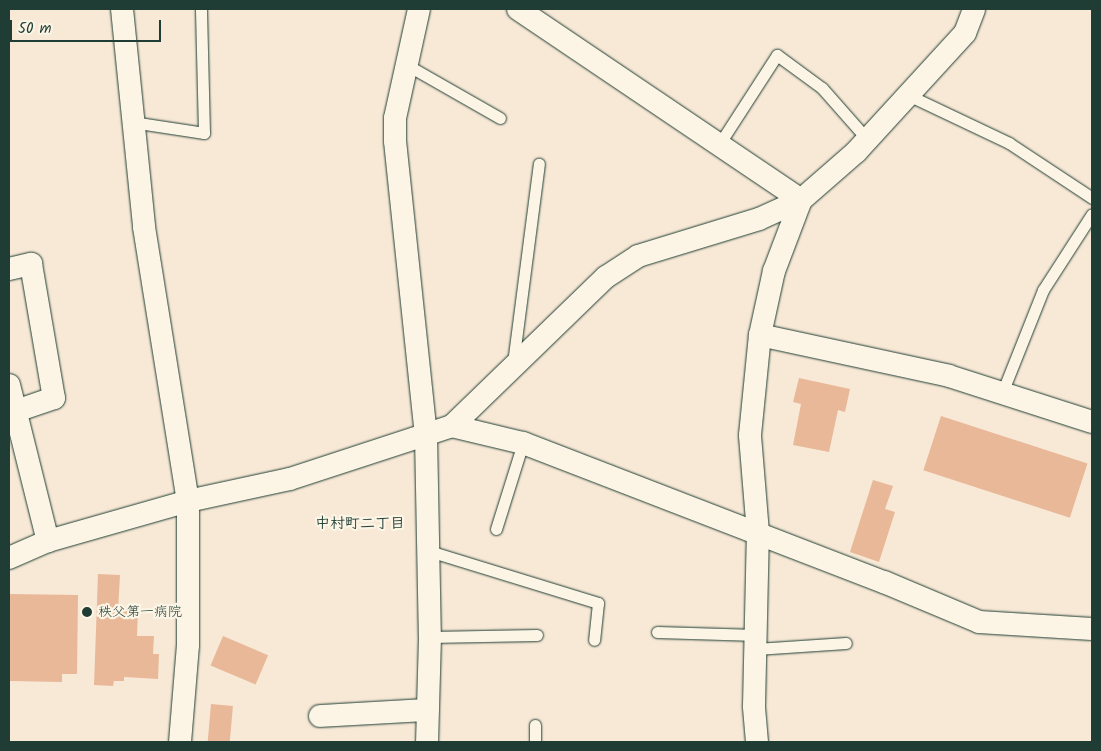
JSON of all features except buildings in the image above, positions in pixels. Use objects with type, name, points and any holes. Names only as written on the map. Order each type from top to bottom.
[{"type":"street","points":[[122,9],[144,227],[188,501],[188,645],[180,742]]},
{"type":"street","points":[[419,9],[395,118],[395,142],[426,435],[430,637],[427,742]]},
{"type":"street","points":[[518,9],[720,143],[801,200]]},
{"type":"street","points":[[9,558],[48,542],[188,501],[290,479],[452,426],[606,277],[638,256],[758,220],[801,200],[867,139],[965,33],[974,9]]},
{"type":"street","points":[[757,742],[758,533],[750,435],[760,335],[774,271],[801,200]]},
{"type":"street","points":[[9,270],[31,264],[54,398],[17,411]]},
{"type":"street","points":[[760,335],[950,376],[1092,422]]},
{"type":"street","points":[[9,385],[48,542]]},
{"type":"street","points":[[452,426],[523,443],[758,533],[979,622],[1092,629]]},
{"type":"street","points":[[320,716],[428,710]]},
{"type":"lane","points":[[132,122],[204,132],[201,9]]},
{"type":"lane","points":[[720,143],[777,55],[822,88],[867,139]]},
{"type":"lane","points":[[407,65],[500,118]]},
{"type":"lane","points":[[908,95],[1009,142],[1092,198]]},
{"type":"lane","points":[[513,367],[539,164]]},
{"type":"lane","points":[[1002,393],[1043,290],[1092,214]]},
{"type":"lane","points":[[496,529],[523,443]]},
{"type":"lane","points":[[429,551],[598,603],[594,640]]},
{"type":"lane","points":[[656,632],[756,642],[846,643]]},
{"type":"lane","points":[[430,637],[537,635]]},
{"type":"lane","points":[[535,725],[536,742]]},
{"type":"place","name":"秩父第一病院","points":[[87,612]]},
{"type":"district","name":"中村町二丁目","points":[[360,525]]}]
